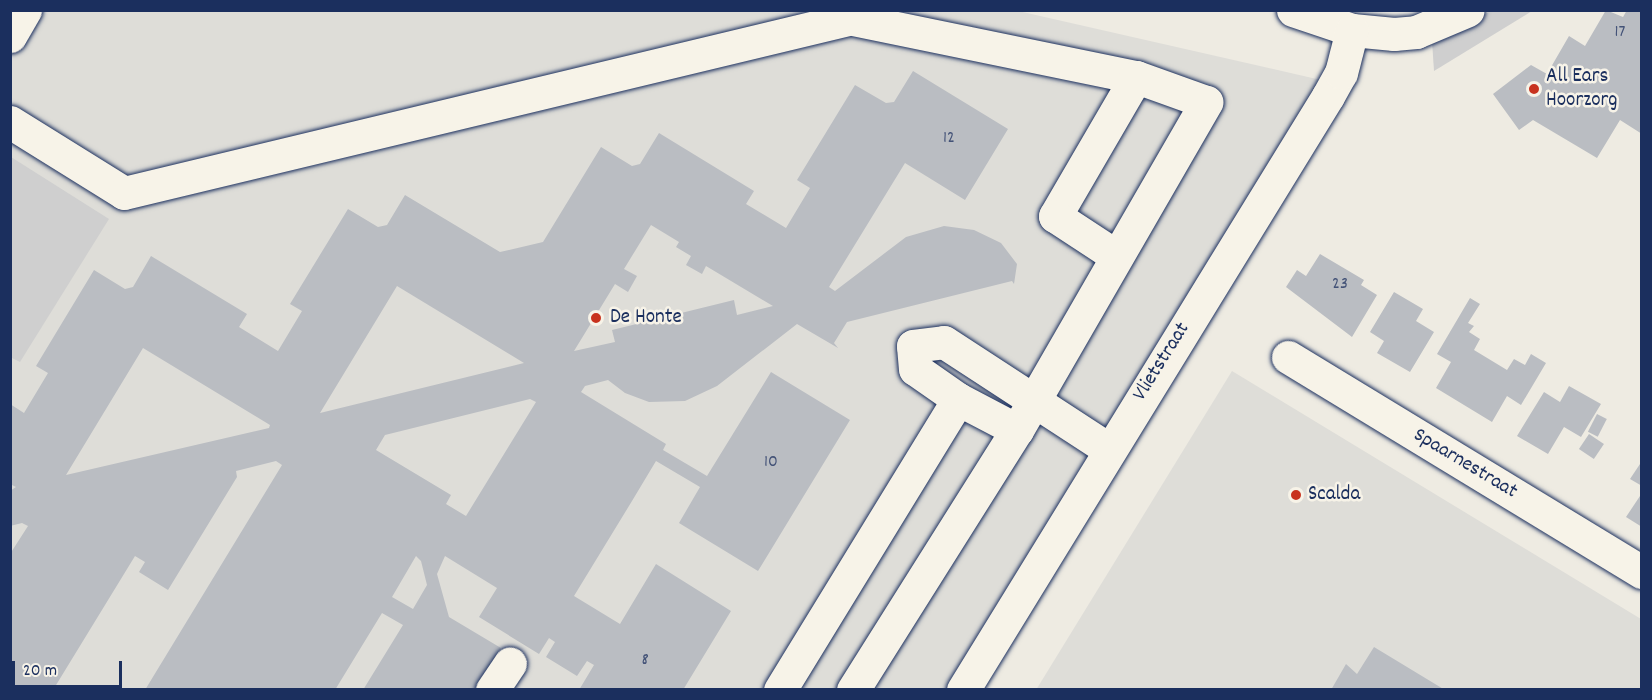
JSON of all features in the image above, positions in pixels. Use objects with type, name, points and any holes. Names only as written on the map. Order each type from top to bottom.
[{"type":"street","points":[[10,36],[25,10]]},
{"type":"street","points":[[809,10],[1136,77],[1206,102],[1017,430],[852,690]]},
{"type":"street","points":[[1293,10],[1352,30],[1416,33],[1468,10]]},
{"type":"street","points":[[1352,30],[1400,10]]},
{"type":"street","points":[[10,122],[124,193],[848,19]]},
{"type":"street","name":"Vlietstraat","points":[[963,690],[1108,449],[1328,96],[1341,73],[1352,30]]},
{"type":"street","points":[[1116,256],[1055,216],[1136,77]]},
{"type":"street","points":[[1017,430],[958,399],[915,369],[914,346],[944,342],[1108,449]]},
{"type":"street","name":"Spaarnestraat","points":[[1288,357],[1641,572]]},
{"type":"street","points":[[780,690],[958,399]]},
{"type":"shaded area","name":"De Honte","points":[[1014,10],[1321,80],[960,689],[11,689],[10,11]]},
{"type":"shaded area","points":[[1491,11],[1532,11],[1434,71],[1432,41]]},
{"type":"shaded area","points":[[11,157],[109,219],[20,362],[10,357]]},
{"type":"shaded area","name":"Scalda","points":[[1232,371],[1641,619],[1641,689],[1036,690]]},
{"type":"building","points":[[1606,10],[1623,17],[1627,10],[1642,10],[1642,134],[1620,120],[1597,158],[1533,120],[1519,130],[1493,94],[1531,65],[1547,74],[1569,36],[1585,46]]},
{"type":"building","points":[[913,71],[1008,129],[965,200],[905,163],[829,287],[835,291],[906,237],[944,226],[974,230],[1001,243],[1017,264],[1014,284],[1012,281],[847,322],[834,343],[838,348],[797,324],[717,386],[685,401],[649,402],[625,393],[608,380],[585,386],[581,392],[666,444],[663,450],[707,476],[771,372],[850,420],[758,571],[679,523],[700,487],[656,461],[574,596],[620,624],[656,564],[731,611],[683,690],[579,690],[594,665],[587,661],[577,676],[546,657],[555,642],[549,638],[539,654],[479,617],[497,588],[445,556],[437,574],[449,617],[501,648],[476,690],[363,690],[403,625],[382,613],[335,690],[145,690],[282,465],[276,461],[236,471],[237,477],[168,590],[139,572],[145,562],[135,556],[53,690],[10,690],[10,554],[28,526],[22,523],[10,526],[10,491],[16,487],[10,484],[10,404],[24,413],[48,373],[36,366],[94,270],[125,289],[133,287],[151,256],[247,314],[239,327],[278,351],[302,311],[290,304],[348,209],[378,227],[387,225],[405,195],[500,252],[543,242],[601,147],[632,166],[640,164],[659,133],[754,191],[746,204],[786,228],[810,188],[797,180],[855,85],[886,103],[894,102]],"holes":[[[651,225],[679,242],[676,247],[691,256],[686,265],[702,274],[706,266],[773,306],[737,315],[734,300],[612,330],[615,342],[574,351],[615,284],[628,292],[637,276],[624,269]],[[397,286],[524,363],[320,413]],[[143,348],[270,425],[269,428],[66,475]],[[530,399],[536,402],[466,516],[446,504],[451,495],[376,450],[385,435]],[[416,556],[421,561],[427,585],[413,609],[392,597]]]},
{"type":"building","points":[[1320,254],[1364,280],[1361,285],[1377,295],[1352,337],[1286,287],[1297,270],[1306,276]]},
{"type":"building","points":[[1394,292],[1423,309],[1416,321],[1434,332],[1410,372],[1377,353],[1384,341],[1370,332]]},
{"type":"building","points":[[1470,298],[1480,304],[1468,323],[1474,326],[1469,332],[1480,339],[1474,350],[1507,370],[1514,359],[1525,365],[1531,354],[1546,363],[1521,405],[1507,396],[1492,422],[1436,388],[1451,362],[1437,354]]},
{"type":"building","points":[[1569,386],[1601,404],[1581,437],[1564,427],[1548,454],[1517,436],[1544,392],[1560,402]]},
{"type":"building","points":[[1597,414],[1607,419],[1598,437],[1588,432]]},
{"type":"building","points":[[1589,434],[1604,444],[1594,459],[1579,449]]},
{"type":"building","points":[[1642,461],[1642,486],[1630,479]]},
{"type":"building","points":[[1642,493],[1642,527],[1626,517]]},
{"type":"building","points":[[1374,647],[1445,690],[1331,690],[1346,664],[1357,674]]},
{"type":"place","name":"All Ears Hoorzorg","points":[[1534,89]]},
{"type":"place","name":"De Honte","points":[[596,318]]},
{"type":"place","name":"Scalda","points":[[1296,495]]}]
